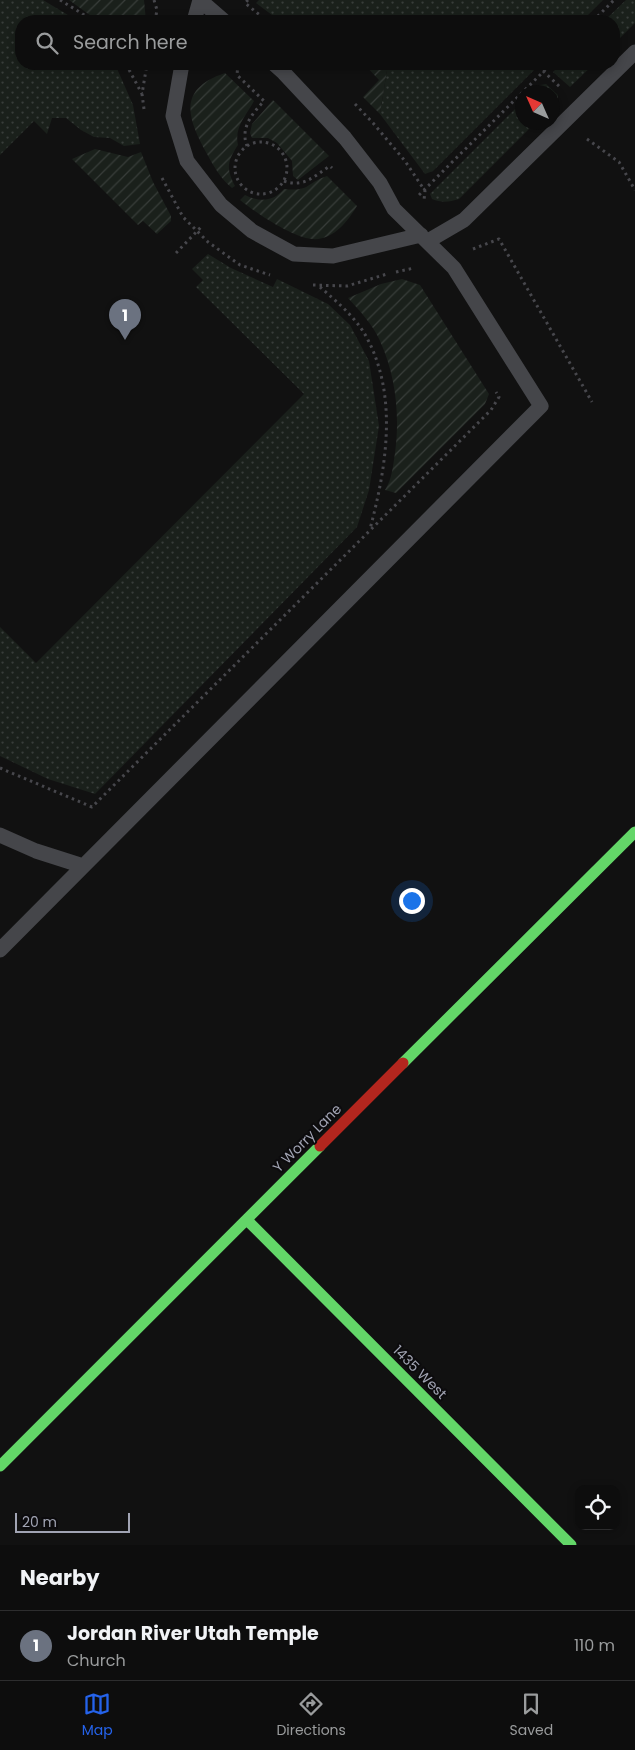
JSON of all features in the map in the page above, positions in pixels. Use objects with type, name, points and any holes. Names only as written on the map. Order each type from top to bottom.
[{"type":"street","name":"Y Worry Lane","points":[[0,1466],[635,832]]},
{"type":"street","name":"1435 West","points":[[247,1220],[571,1545]]},
{"type":"lane","points":[[196,15],[200,0],[217,15]]},
{"type":"lane","points":[[620,67],[635,52]]},
{"type":"lane","points":[[181,70],[173,116],[187,160],[221,205],[252,232],[294,254],[333,256],[425,238],[464,220],[617,70]]},
{"type":"lane","points":[[0,950],[541,406],[454,268],[394,209],[380,183],[345,138],[281,70]]},
{"type":"lane","points":[[0,835],[36,851],[83,866]]},
{"type":"path","points":[[60,0],[84,15]]},
{"type":"path","points":[[154,0],[157,10],[156,15]]},
{"type":"path","points":[[248,0],[245,3],[260,15]]},
{"type":"path","points":[[599,15],[614,0]]},
{"type":"path","points":[[129,70],[142,94],[145,112]]},
{"type":"path","points":[[142,94],[146,70]]},
{"type":"path","points":[[237,70],[237,74],[264,101],[254,111],[245,128],[244,138],[247,146]]},
{"type":"path","points":[[388,198],[420,195],[545,70]]},
{"type":"path","points":[[263,142],[276,146],[287,161],[288,170],[284,181],[273,192],[261,196],[249,193],[241,186],[234,172],[236,159],[241,150],[251,143],[263,142]]},
{"type":"path","points":[[284,181],[292,184],[304,183],[330,166],[336,172]]},
{"type":"path","points":[[161,177],[184,217],[208,242],[240,265],[272,276]]},
{"type":"path","points":[[310,284],[319,286],[347,286],[416,268],[426,273],[447,260],[499,239],[592,402]]},
{"type":"path","points":[[319,286],[345,309],[368,338],[380,369],[387,410],[385,451],[379,496],[370,530]]},
{"type":"path","points":[[0,768],[92,807],[491,410],[499,397],[494,389]]},
{"type":"shaded area","points":[[0,0],[43,0],[68,15],[15,15],[15,70],[118,70],[133,105],[140,144],[124,146],[110,138],[94,137],[81,130],[66,118],[52,118],[47,134],[34,121],[0,155]]},
{"type":"shaded area","points":[[69,0],[144,0],[145,15],[90,15]]},
{"type":"shaded area","points":[[259,0],[603,0],[588,15],[272,15],[256,3]]},
{"type":"shaded area","points":[[626,0],[635,0],[635,23],[620,38],[620,15],[610,15]]},
{"type":"shaded area","points":[[370,70],[387,70],[380,114],[363,97],[379,80]]},
{"type":"shaded area","points":[[387,70],[534,70],[519,85],[515,85],[515,89],[433,171],[425,174],[380,114]]},
{"type":"shaded area","points":[[555,70],[588,70],[570,87],[553,72]]},
{"type":"shaded area","points":[[225,73],[254,101],[239,127],[238,145],[230,161],[229,170],[235,186],[232,188],[224,181],[200,141],[191,117],[190,106],[193,96],[199,87]]},
{"type":"shaded area","points":[[273,100],[329,156],[298,180],[293,176],[292,161],[277,143],[268,138],[252,138],[250,133],[252,124]]},
{"type":"shaded area","points":[[515,109],[515,130],[528,130],[459,199],[446,202],[439,201],[432,199],[430,194]]},
{"type":"shaded area","points":[[95,149],[128,157],[141,152],[153,182],[171,216],[171,221],[157,234],[143,221],[138,225],[72,159]]},
{"type":"shaded area","points":[[327,176],[357,206],[339,229],[320,239],[312,239],[295,234],[265,218],[240,200],[245,195],[255,199],[266,200],[284,189],[303,188]]},
{"type":"shaded area","points":[[208,254],[231,268],[273,287],[277,279],[328,304],[350,325],[369,361],[379,426],[369,490],[357,527],[95,794],[48,779],[0,756],[0,627],[36,663],[304,394],[196,287],[203,280],[192,269]]},
{"type":"shaded area","points":[[402,279],[420,285],[489,394],[485,404],[396,493],[385,490],[393,468],[397,425],[397,411],[390,368],[374,329],[348,298],[381,284]]},
{"type":"traffic: fast","points":[[403,1063],[635,832]]},
{"type":"traffic: fast","points":[[0,1466],[320,1146]]},
{"type":"traffic: fast","points":[[247,1220],[571,1545]]},
{"type":"traffic: jam","points":[[320,1146],[403,1063]]},
{"type":"place","name":"Jordan River Utah Temple","points":[[125,340]]}]
